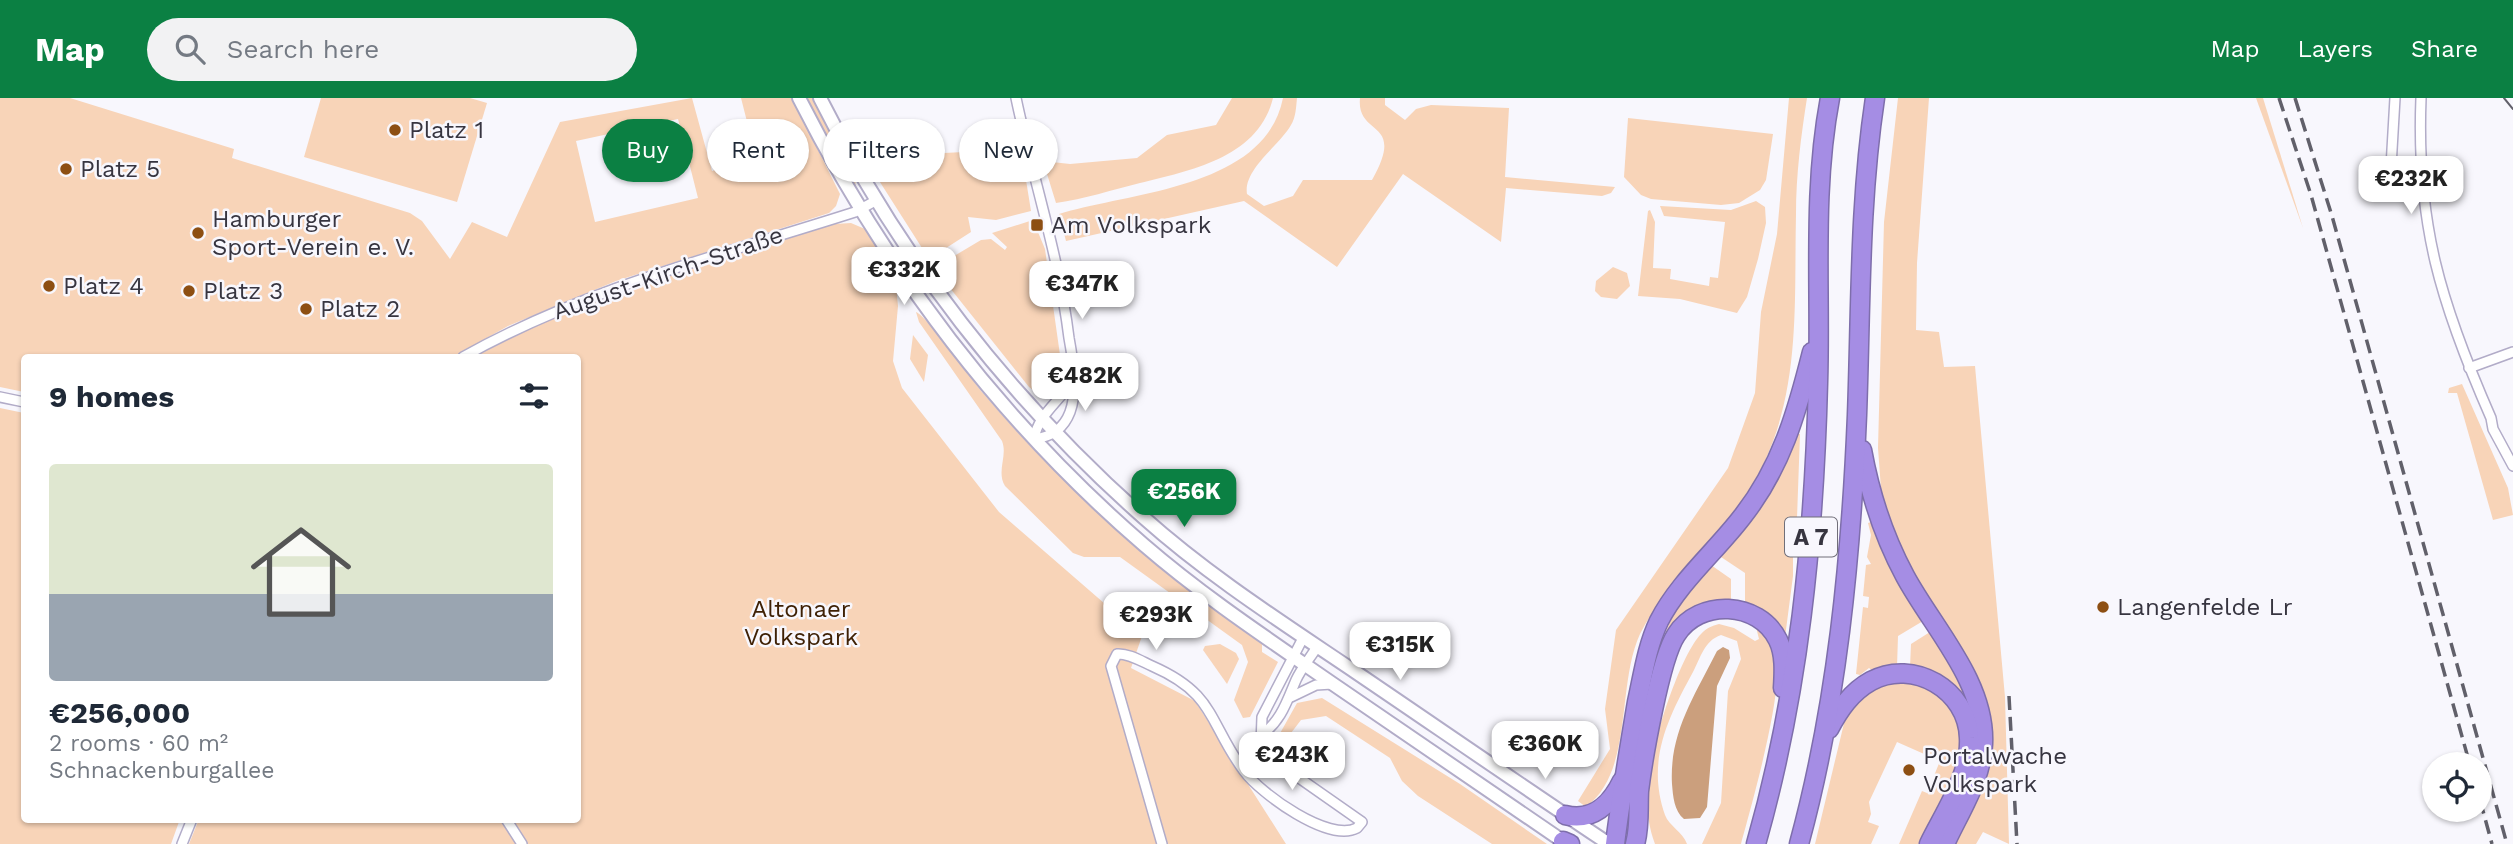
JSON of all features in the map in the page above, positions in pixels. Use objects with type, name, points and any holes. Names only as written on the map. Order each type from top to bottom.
[{"type":"highway","name":"A 7","points":[[1756,844],[1781,747],[1809,568],[1817,433],[1819,200],[1830,98]]},
{"type":"highway","name":"A 7","points":[[1799,844],[1821,745],[1842,614],[1857,415],[1862,200],[1875,98]]},
{"type":"highway","points":[[1615,844],[1623,778],[1643,671],[1659,622],[1677,594],[1744,516],[1770,477],[1789,433],[1819,325]]},
{"type":"highway","points":[[1857,415],[1867,480],[1886,536],[1905,576],[1973,691],[1982,720],[1981,760],[1945,844]]},
{"type":"highway","points":[[1635,844],[1644,765],[1667,655],[1675,636],[1695,617],[1712,610],[1737,610],[1762,621],[1777,638],[1784,667],[1781,747]]},
{"type":"highway","points":[[1821,745],[1843,704],[1872,681],[1896,674],[1910,674],[1924,677],[1947,691],[1964,715],[1969,740],[1968,753],[1929,844]]},
{"type":"highway","points":[[1565,815],[1580,817],[1598,811],[1614,796],[1623,778]]},
{"type":"highway","points":[[1639,811],[1651,844]]},
{"type":"main road","points":[[799,98],[860,210],[920,302],[981,380],[1034,439],[1145,546],[1226,610],[1567,843]]},
{"type":"main road","points":[[820,98],[877,200],[947,304],[1055,432],[1172,541],[1242,597],[1609,844]]},
{"type":"street","points":[[1016,98],[1059,267],[1073,379],[1070,411],[1055,432],[1034,439]]},
{"type":"street","points":[[2395,98],[2391,167],[2404,179],[2421,181]]},
{"type":"street","points":[[2421,98],[2421,181],[2437,274],[2493,429],[2513,466]]},
{"type":"street","name":"August-Kirch-Straße","points":[[468,354],[512,329],[619,286],[860,210],[877,200]]},
{"type":"street","points":[[2469,368],[2513,352]]},
{"type":"street","points":[[1034,439],[1041,418],[1063,397],[1073,379]]},
{"type":"street","points":[[0,397],[21,401]]},
{"type":"street","points":[[1161,844],[1111,666],[1113,657],[1126,655],[1187,684],[1208,707],[1244,772],[1270,796],[1318,826],[1340,832],[1357,828],[1362,821],[1272,759],[1263,748],[1260,736],[1262,717],[1303,638]]},
{"type":"street","points":[[1260,736],[1274,724],[1291,697],[1295,681],[1317,647]]},
{"type":"street","points":[[1291,697],[1316,685],[1334,684]]},
{"type":"street","points":[[182,844],[190,823]]},
{"type":"street","points":[[509,823],[522,844]]},
{"type":"green space","name":"Hamburger Sport-Verein e. V.","points":[[0,98],[70,98],[234,149],[232,158],[410,213],[422,221],[450,259],[472,222],[507,237],[560,122],[692,98],[707,153],[707,182],[809,182],[809,132],[823,160],[823,182],[834,182],[840,194],[836,206],[829,213],[616,281],[508,326],[458,354],[21,354],[21,391],[0,387]]},
{"type":"green space","name":"Platz 1","points":[[321,98],[470,98],[487,103],[457,202],[304,157]]},
{"type":"green space","name":"Hamburger Sport-Verein e. V.","points":[[741,98],[792,98],[802,119],[746,119]]},
{"type":"green space","points":[[804,98],[814,98],[825,119],[823,119],[823,132]]},
{"type":"green space","points":[[1232,98],[1273,98],[1265,118],[1253,135],[1220,158],[1180,173],[1056,203],[1050,182],[1058,182],[1058,163],[1137,158],[1167,135],[1216,125]]},
{"type":"green space","points":[[1283,98],[1297,98],[1293,122],[1256,166],[1247,185],[1247,194],[1264,206],[1293,196],[1303,180],[1372,180],[1381,160],[1383,137],[1365,119],[1360,98],[1385,98],[1385,105],[1405,120],[1416,109],[1431,105],[1509,108],[1505,177],[1615,187],[1611,193],[1602,196],[1506,188],[1501,242],[1403,174],[1337,267],[1244,201],[1066,241],[1059,214],[1156,192],[1223,169],[1250,151],[1271,128]]},
{"type":"green space","points":[[1789,98],[1807,98],[1797,185],[1793,341],[1790,372],[1776,433],[1764,463],[1741,503],[1645,624],[1633,655],[1618,750],[1611,772],[1601,791],[1586,807],[1578,801],[1610,749],[1605,709],[1616,630],[1728,468],[1755,393],[1761,312],[1777,234]]},
{"type":"green space","points":[[1898,98],[1929,98],[1917,263],[1916,330],[1939,332],[1944,367],[1975,366],[2005,697],[2009,844],[1983,832],[1976,844],[1955,844],[1982,785],[1991,754],[1992,728],[1987,700],[1925,596],[1891,527],[1881,489],[1878,448],[1884,222]]},
{"type":"green space","points":[[2256,98],[2263,98],[2303,228]]},
{"type":"green space","points":[[1628,118],[1773,134],[1766,180],[1760,190],[1739,203],[1721,205],[1651,199],[1641,195],[1624,177]]},
{"type":"green space","points":[[959,152],[959,182],[1026,182],[1031,211],[996,220],[968,217],[971,232],[929,259],[880,182],[945,182],[945,153]]},
{"type":"green space","points":[[1756,201],[1765,207],[1766,223],[1747,297],[1737,313],[1680,299],[1638,296],[1648,211],[1650,210],[1655,222],[1653,268],[1671,269],[1670,279],[1709,286],[1710,277],[1718,278],[1725,222],[1664,216],[1660,206],[1731,210]]},
{"type":"green space","points":[[1033,220],[1045,249],[1062,369],[1059,385],[1044,393],[1029,387],[934,268],[981,240],[991,239],[1005,250],[1007,247],[992,233]]},
{"type":"green space","name":"Altonaer Volkspark","points":[[851,223],[865,229],[895,276],[898,306],[893,361],[902,388],[999,512],[1142,636],[1131,668],[1195,701],[1286,844],[189,844],[197,823],[581,823],[581,354],[480,354],[517,334],[605,296],[835,224]]},
{"type":"green space","points":[[1613,267],[1627,273],[1630,286],[1617,299],[1601,297],[1595,291],[1596,281]]},
{"type":"green space","points":[[916,312],[939,335],[983,393],[1014,428],[1080,495],[1150,558],[1262,644],[1262,652],[1278,662],[1250,717],[1243,718],[1234,700],[1248,662],[1242,645],[1120,557],[1084,557],[1073,553],[1005,486],[1002,475],[1002,441],[919,322]]},
{"type":"green space","points":[[913,335],[928,355],[924,382],[910,359]]},
{"type":"green space","points":[[2462,384],[2508,488],[2513,515],[2493,520],[2457,393],[2448,393],[2449,388]]},
{"type":"green space","points":[[0,408],[21,412],[21,823],[179,823],[171,844],[0,844]]},
{"type":"green space","points":[[1797,434],[1800,434],[1797,518],[1793,518],[1793,576],[1784,645],[1745,604],[1745,573],[1721,557],[1769,494]]},
{"type":"green space","points":[[1871,522],[1885,556],[1923,621],[1898,636],[1897,667],[1873,671],[1869,668],[1860,675],[1856,674],[1863,607],[1868,608],[1869,597],[1863,596],[1866,565],[1871,564],[1867,557],[1871,535],[1868,523]]},
{"type":"green space","points":[[1711,565],[1731,579],[1731,602],[1682,618],[1626,838],[1622,836],[1641,718],[1655,660],[1678,607]]},
{"type":"green space","points":[[1719,624],[1734,628],[1755,641],[1759,639],[1756,627],[1769,641],[1776,658],[1777,674],[1771,722],[1741,844],[1702,844],[1721,803],[1728,691],[1741,659],[1737,641],[1721,635],[1707,645],[1675,706],[1659,758],[1660,795],[1665,815],[1687,844],[1655,844],[1648,819],[1647,783],[1661,722],[1676,680],[1693,645],[1705,630]]},
{"type":"green space","points":[[1930,632],[1962,688],[1973,725],[1910,667],[1911,644]]},
{"type":"green space","points":[[1220,644],[1236,653],[1239,659],[1227,684],[1203,650],[1205,646]]},
{"type":"green space","points":[[1894,679],[1928,688],[1949,702],[1959,721],[1960,743],[1955,768],[1922,844],[1899,844],[1922,791],[1927,793],[1940,761],[1897,742],[1869,802],[1871,814],[1868,822],[1879,826],[1871,844],[1815,844],[1846,715],[1866,691]]},
{"type":"green space","points":[[1322,698],[1460,784],[1547,844],[1492,844],[1418,796],[1402,781],[1390,758],[1326,716],[1301,720],[1288,737],[1297,767],[1278,755],[1274,744],[1297,703]]},
{"type":"shaded area","points":[[1723,647],[1729,650],[1730,658],[1717,686],[1707,807],[1700,818],[1684,819],[1676,808],[1673,793],[1672,765],[1675,748],[1692,699],[1717,651]]},
{"type":"tram line","points":[[2504,98],[2513,109]]},
{"type":"railway","points":[[2279,98],[2311,195],[2466,752]]},
{"type":"railway","points":[[2295,98],[2332,216],[2507,844]]},
{"type":"railway","points":[[2009,696],[2017,844]]},
{"type":"railway","points":[[2486,822],[2492,844]]},
{"type":"place","name":"Platz 1","points":[[395,130]]},
{"type":"place","name":"Platz 5","points":[[66,169]]},
{"type":"place","name":"Am Volkspark","points":[[1037,225]]},
{"type":"place","name":"Hamburger Sport-Verein e. V.","points":[[198,233]]},
{"type":"place","name":"Platz 4","points":[[49,286]]},
{"type":"place","name":"Platz 3","points":[[189,291]]},
{"type":"place","name":"Platz 2","points":[[306,309]]},
{"type":"place","name":"Langenfelde Lr","points":[[2103,607]]},
{"type":"place","name":"Portalwache Volkspark","points":[[1909,770]]}]
